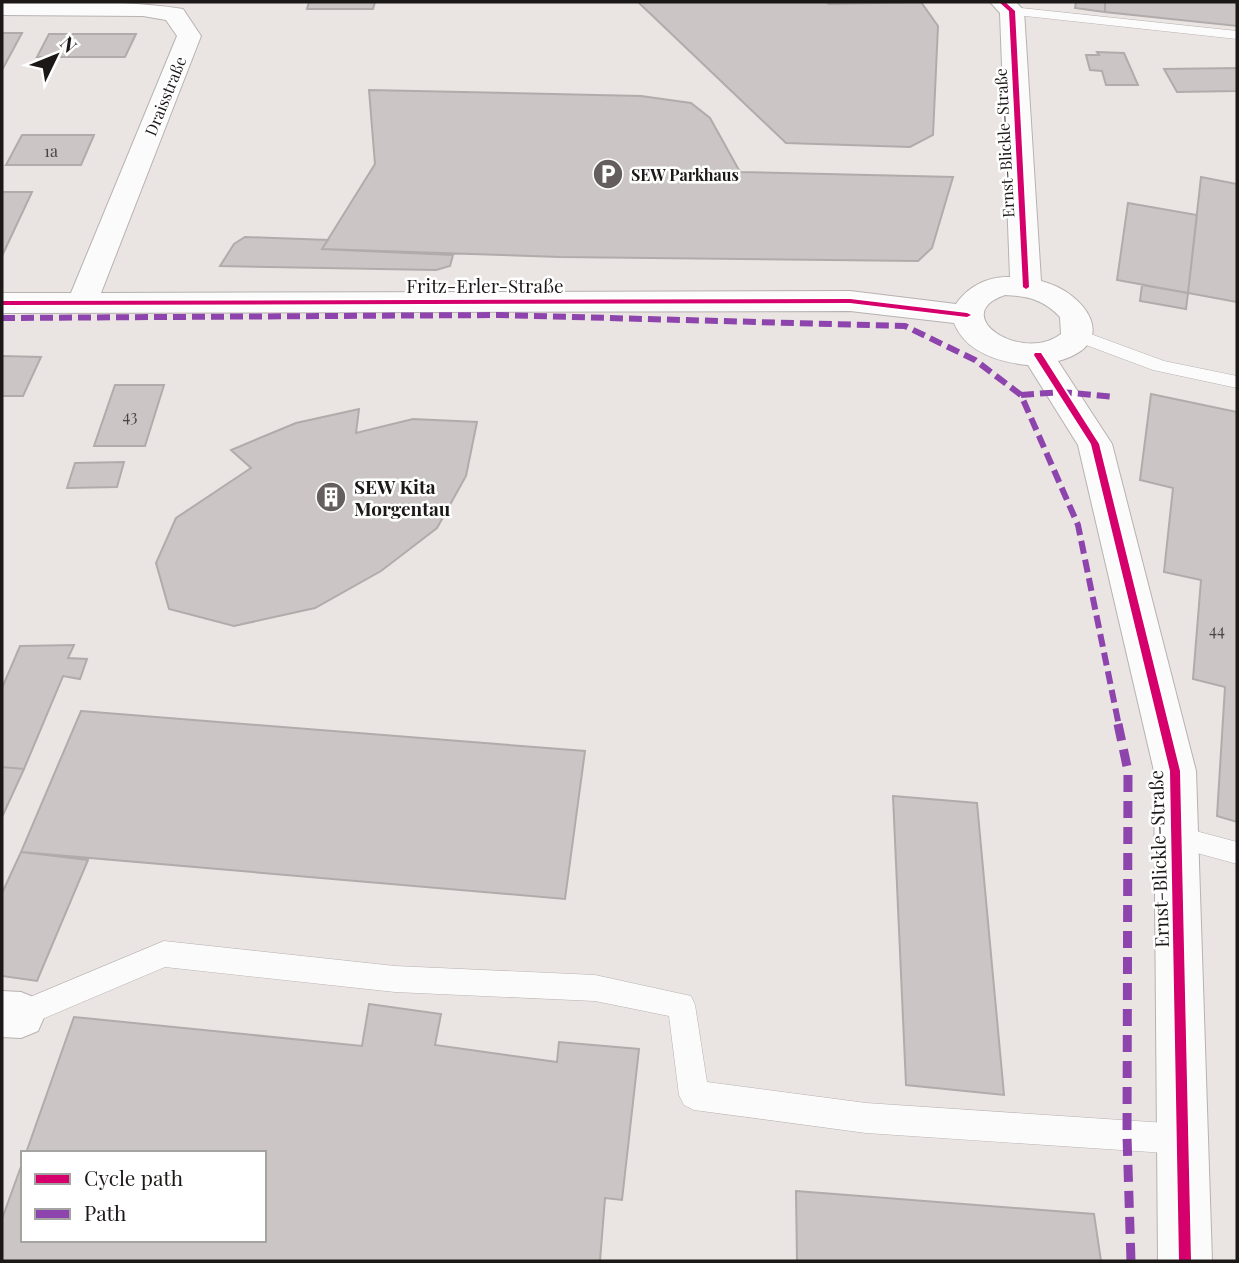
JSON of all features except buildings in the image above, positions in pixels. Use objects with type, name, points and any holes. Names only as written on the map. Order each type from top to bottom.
[{"type":"street","name":"Ernst-Blickle-Straße","points":[[1013,5],[1026,287]]},
{"type":"street","name":"Draisstraße","points":[[2,8],[143,9],[174,14],[189,36],[83,301]]},
{"type":"street","points":[[1004,286],[1026,287],[1047,292],[1074,313],[1079,324],[1077,335],[1064,348],[1038,355],[1014,353],[988,343],[973,330],[967,315],[971,301],[985,290],[1004,286]]},
{"type":"street","name":"Fritz-Erler-Straße","points":[[2,303],[850,301],[967,315]]},
{"type":"street","name":"Ernst-Blickle-Straße","points":[[1038,355],[1095,444],[1175,771],[1185,1261]]},
{"type":"lane","points":[[1013,5],[1237,35]]},
{"type":"lane","points":[[1077,335],[1160,366],[1237,382]]},
{"type":"lane","points":[[1177,836],[1237,853]]},
{"type":"lane","points":[[11,1014],[164,954],[395,979],[596,988],[681,1004],[694,1095],[866,1118],[1181,1139]]},
{"type":"marked path","points":[[2,318],[498,315],[905,326],[975,360],[1021,395],[1078,525],[1128,771],[1127,1136],[1131,1261]]},
{"type":"marked path","points":[[1021,395],[1062,392],[1114,397]]},
{"type":"cycle path","points":[[1002,2],[1012,11],[1026,287]]},
{"type":"cycle path","points":[[2,303],[850,301],[967,315]]},
{"type":"cycle path","points":[[1038,355],[1095,444],[1175,771],[1185,1261]]},
{"type":"place","name":"SEW Parkhaus","points":[[608,174]]},
{"type":"place","name":"SEW Kita Morgentau","points":[[331,497]]}]
